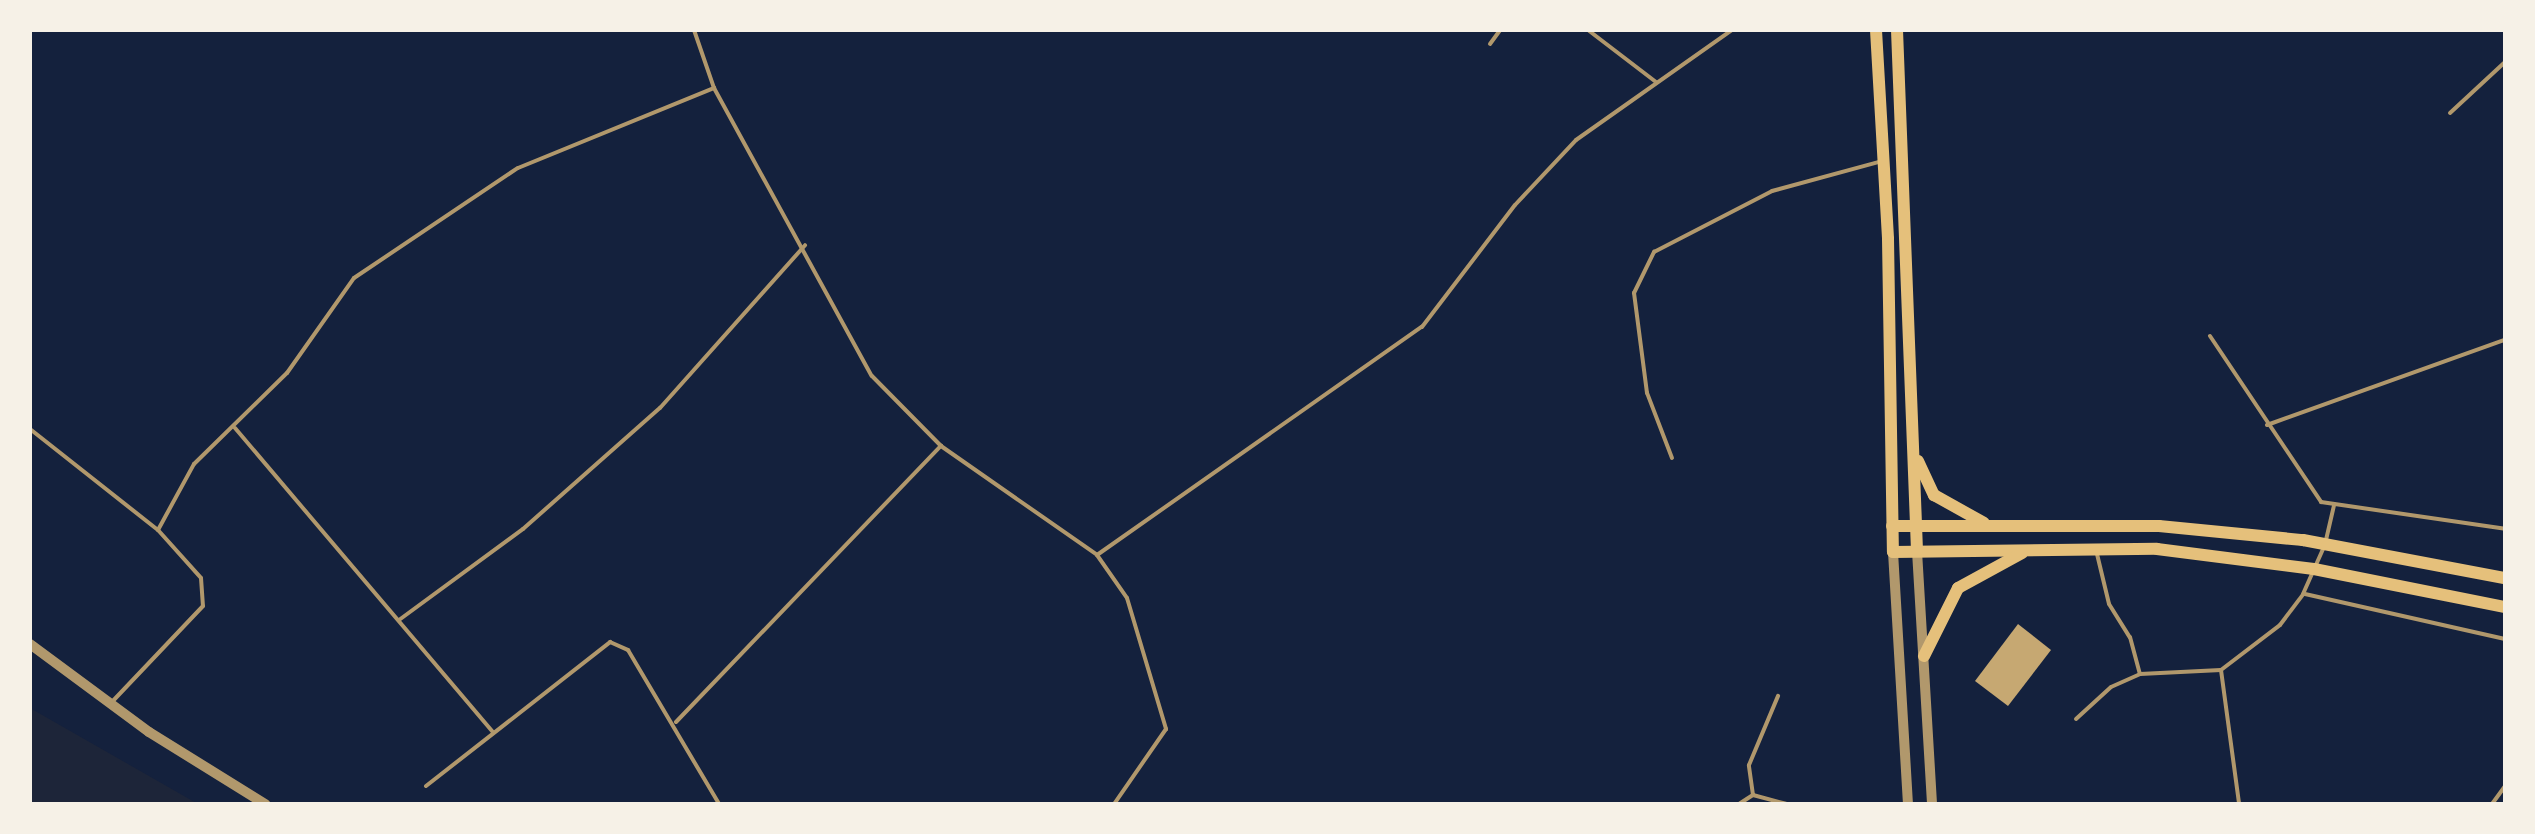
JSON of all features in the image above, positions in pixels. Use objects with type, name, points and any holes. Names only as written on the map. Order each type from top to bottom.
[{"type":"main road","points":[[1876,30],[1884,161],[1893,552],[2157,549],[2314,569],[2505,607]]},
{"type":"main road","points":[[1897,30],[1917,551]]},
{"type":"main road","points":[[1915,455],[1934,495],[1953,510],[1973,522],[2021,529]]},
{"type":"main road","points":[[1892,526],[2159,526],[2325,543],[2505,578]]},
{"type":"main road","points":[[1924,656],[1958,588],[2024,552]]},
{"type":"street","points":[[1917,551],[1932,804]]},
{"type":"street","points":[[1893,552],[1908,804]]},
{"type":"street","points":[[30,644],[265,804]]},
{"type":"lane","points":[[694,30],[714,88],[805,246],[863,364],[941,446],[1097,554],[1127,598],[1166,730],[1114,804]]},
{"type":"lane","points":[[1490,44],[1500,30]]},
{"type":"lane","points":[[1588,30],[1656,82]]},
{"type":"lane","points":[[1097,554],[1422,327],[1515,206],[1576,140],[1732,30]]},
{"type":"lane","points":[[2450,113],[2505,62]]},
{"type":"lane","points":[[158,530],[194,464],[287,373],[354,278],[518,168],[714,88]]},
{"type":"lane","points":[[1672,458],[1647,393],[1634,293],[1654,252],[1772,191],[1884,161]]},
{"type":"lane","points":[[399,620],[523,529],[660,408],[805,246]]},
{"type":"lane","points":[[2210,336],[2309,489],[2334,506],[2505,529]]},
{"type":"lane","points":[[2267,425],[2505,340]]},
{"type":"lane","points":[[235,428],[494,732]]},
{"type":"lane","points":[[30,430],[158,530],[201,578],[203,606],[112,702]]},
{"type":"lane","points":[[676,722],[941,446]]},
{"type":"lane","points":[[2076,719],[2112,687],[2140,674],[2221,670],[2280,625],[2303,594],[2325,543],[2334,506]]},
{"type":"lane","points":[[2096,549],[2108,604],[2130,636],[2140,674]]},
{"type":"lane","points":[[2303,594],[2505,640]]},
{"type":"lane","points":[[426,786],[610,642],[628,650],[676,722],[719,804]]},
{"type":"lane","points":[[2221,670],[2239,804]]},
{"type":"lane","points":[[1753,794],[1749,764],[1778,696]]},
{"type":"lane","points":[[2492,804],[2505,786]]},
{"type":"lane","points":[[1739,804],[1753,794]]},
{"type":"lane","points":[[1753,794],[1786,804]]},
{"type":"shaded area","points":[[30,708],[198,804],[30,804]]},
{"type":"building","points":[[2018,624],[2051,650],[2008,706],[1975,681]]}]
